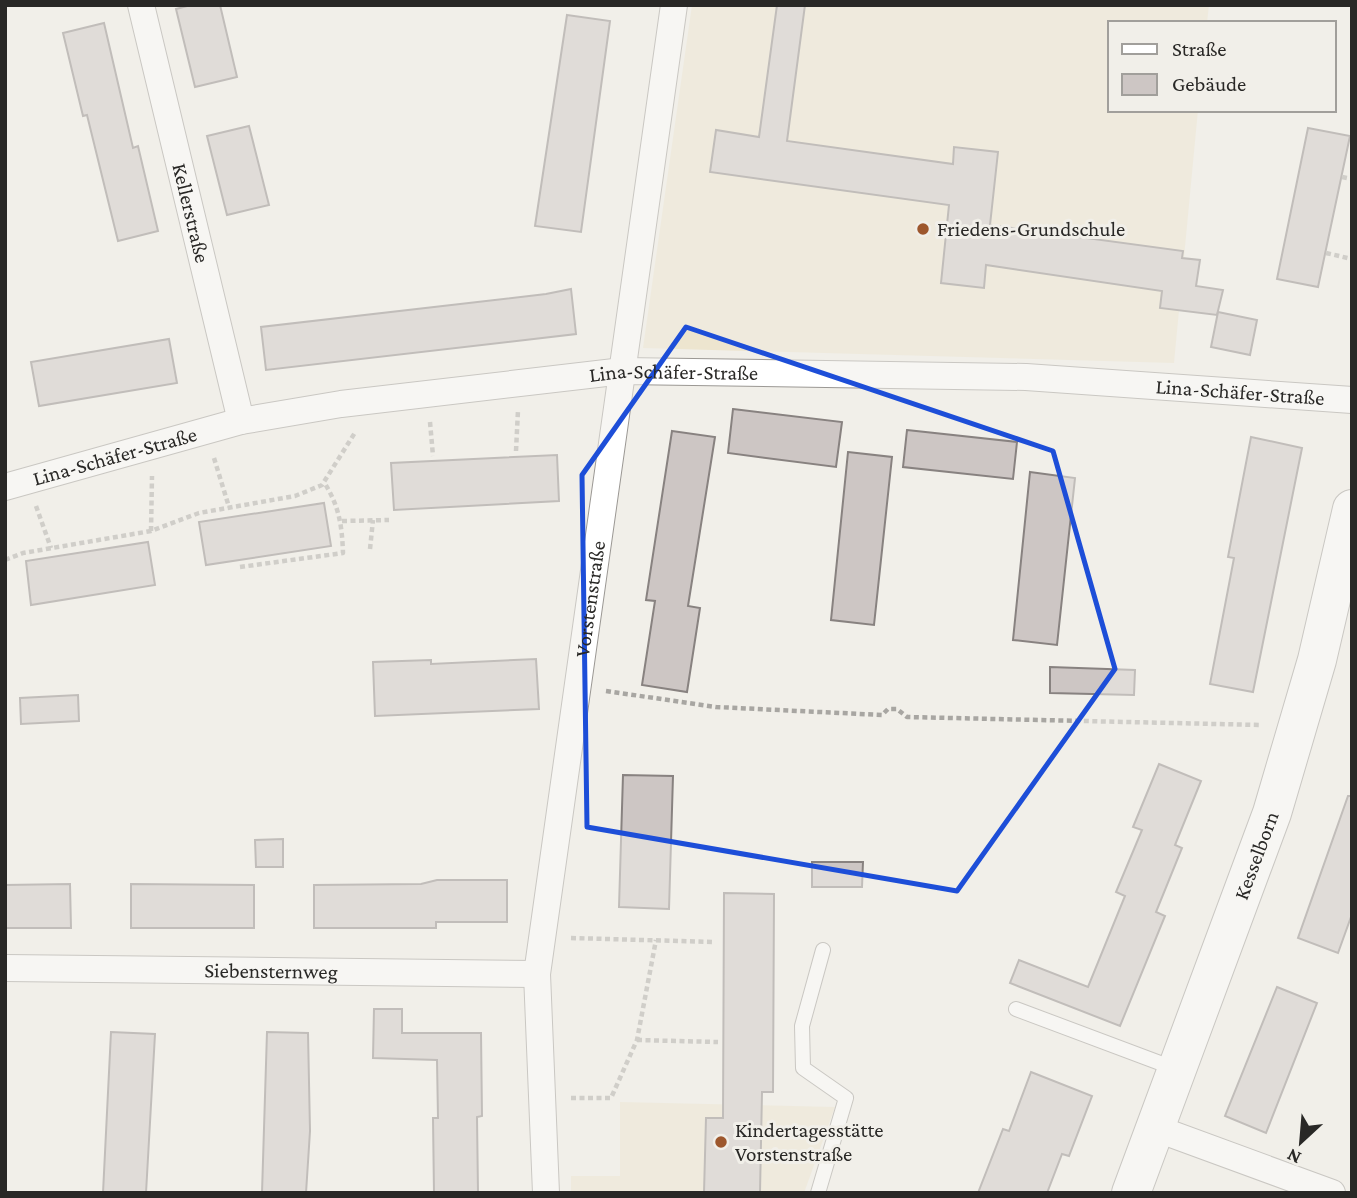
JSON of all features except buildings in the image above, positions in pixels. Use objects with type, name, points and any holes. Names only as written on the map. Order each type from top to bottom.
[{"type":"street","name":"Kellerstraße","points":[[141,5],[241,421]]},
{"type":"street","name":"Vorstenstraße","points":[[546,1193],[537,974],[674,5]]},
{"type":"street","name":"Lina-Schäfer-Straße","points":[[5,487],[241,421],[341,404],[623,371],[1026,377],[1352,400]]},
{"type":"street","name":"Kesselborn","points":[[1131,1193],[1246,887],[1299,726],[1352,509]]},
{"type":"street","name":"Siebensternweg","points":[[5,968],[537,974]]},
{"type":"street","points":[[1155,1128],[1332,1193]]},
{"type":"lane","points":[[818,1193],[846,1098],[803,1068],[802,1026],[823,950]]},
{"type":"lane","points":[[1016,1009],[1177,1070]]},
{"type":"path","points":[[1342,177],[1352,179]]},
{"type":"path","points":[[1326,253],[1352,259]]},
{"type":"path","points":[[516,451],[518,410]]},
{"type":"path","points":[[430,422],[433,456]]},
{"type":"path","points":[[5,560],[23,553],[151,531],[199,513],[296,496],[324,482],[357,430]]},
{"type":"path","points":[[213,455],[229,508]]},
{"type":"path","points":[[151,531],[152,472]]},
{"type":"path","points":[[240,567],[343,553],[342,521],[324,482]]},
{"type":"path","points":[[36,506],[51,548]]},
{"type":"path","points":[[370,549],[373,520]]},
{"type":"path","points":[[342,521],[388,520]]},
{"type":"path","points":[[577,687],[716,707],[764,710],[882,715],[888,709],[897,709],[906,717],[1299,726]]},
{"type":"path","points":[[563,938],[715,942]]},
{"type":"path","points":[[565,1098],[611,1098],[637,1040],[656,940]]},
{"type":"path","points":[[637,1040],[719,1042]]},
{"type":"highlighted area","points":[[686,327],[1053,451],[1115,669],[957,891],[587,827],[582,475]]},
{"type":"shaded area","name":"Friedens-Grundschule","points":[[692,5],[1209,5],[1207,21],[1108,21],[1108,112],[1198,112],[1174,363],[643,348]]},
{"type":"shaded area","name":"Kindertagesstätte Vorstenstraße","points":[[620,1102],[835,1107],[804,1193],[571,1193],[571,1176],[620,1176]]},
{"type":"place","name":"Friedens-Grundschule","points":[[923,229]]},
{"type":"place","name":"Kindertagesstätte Vorstenstraße","points":[[721,1142]]}]
